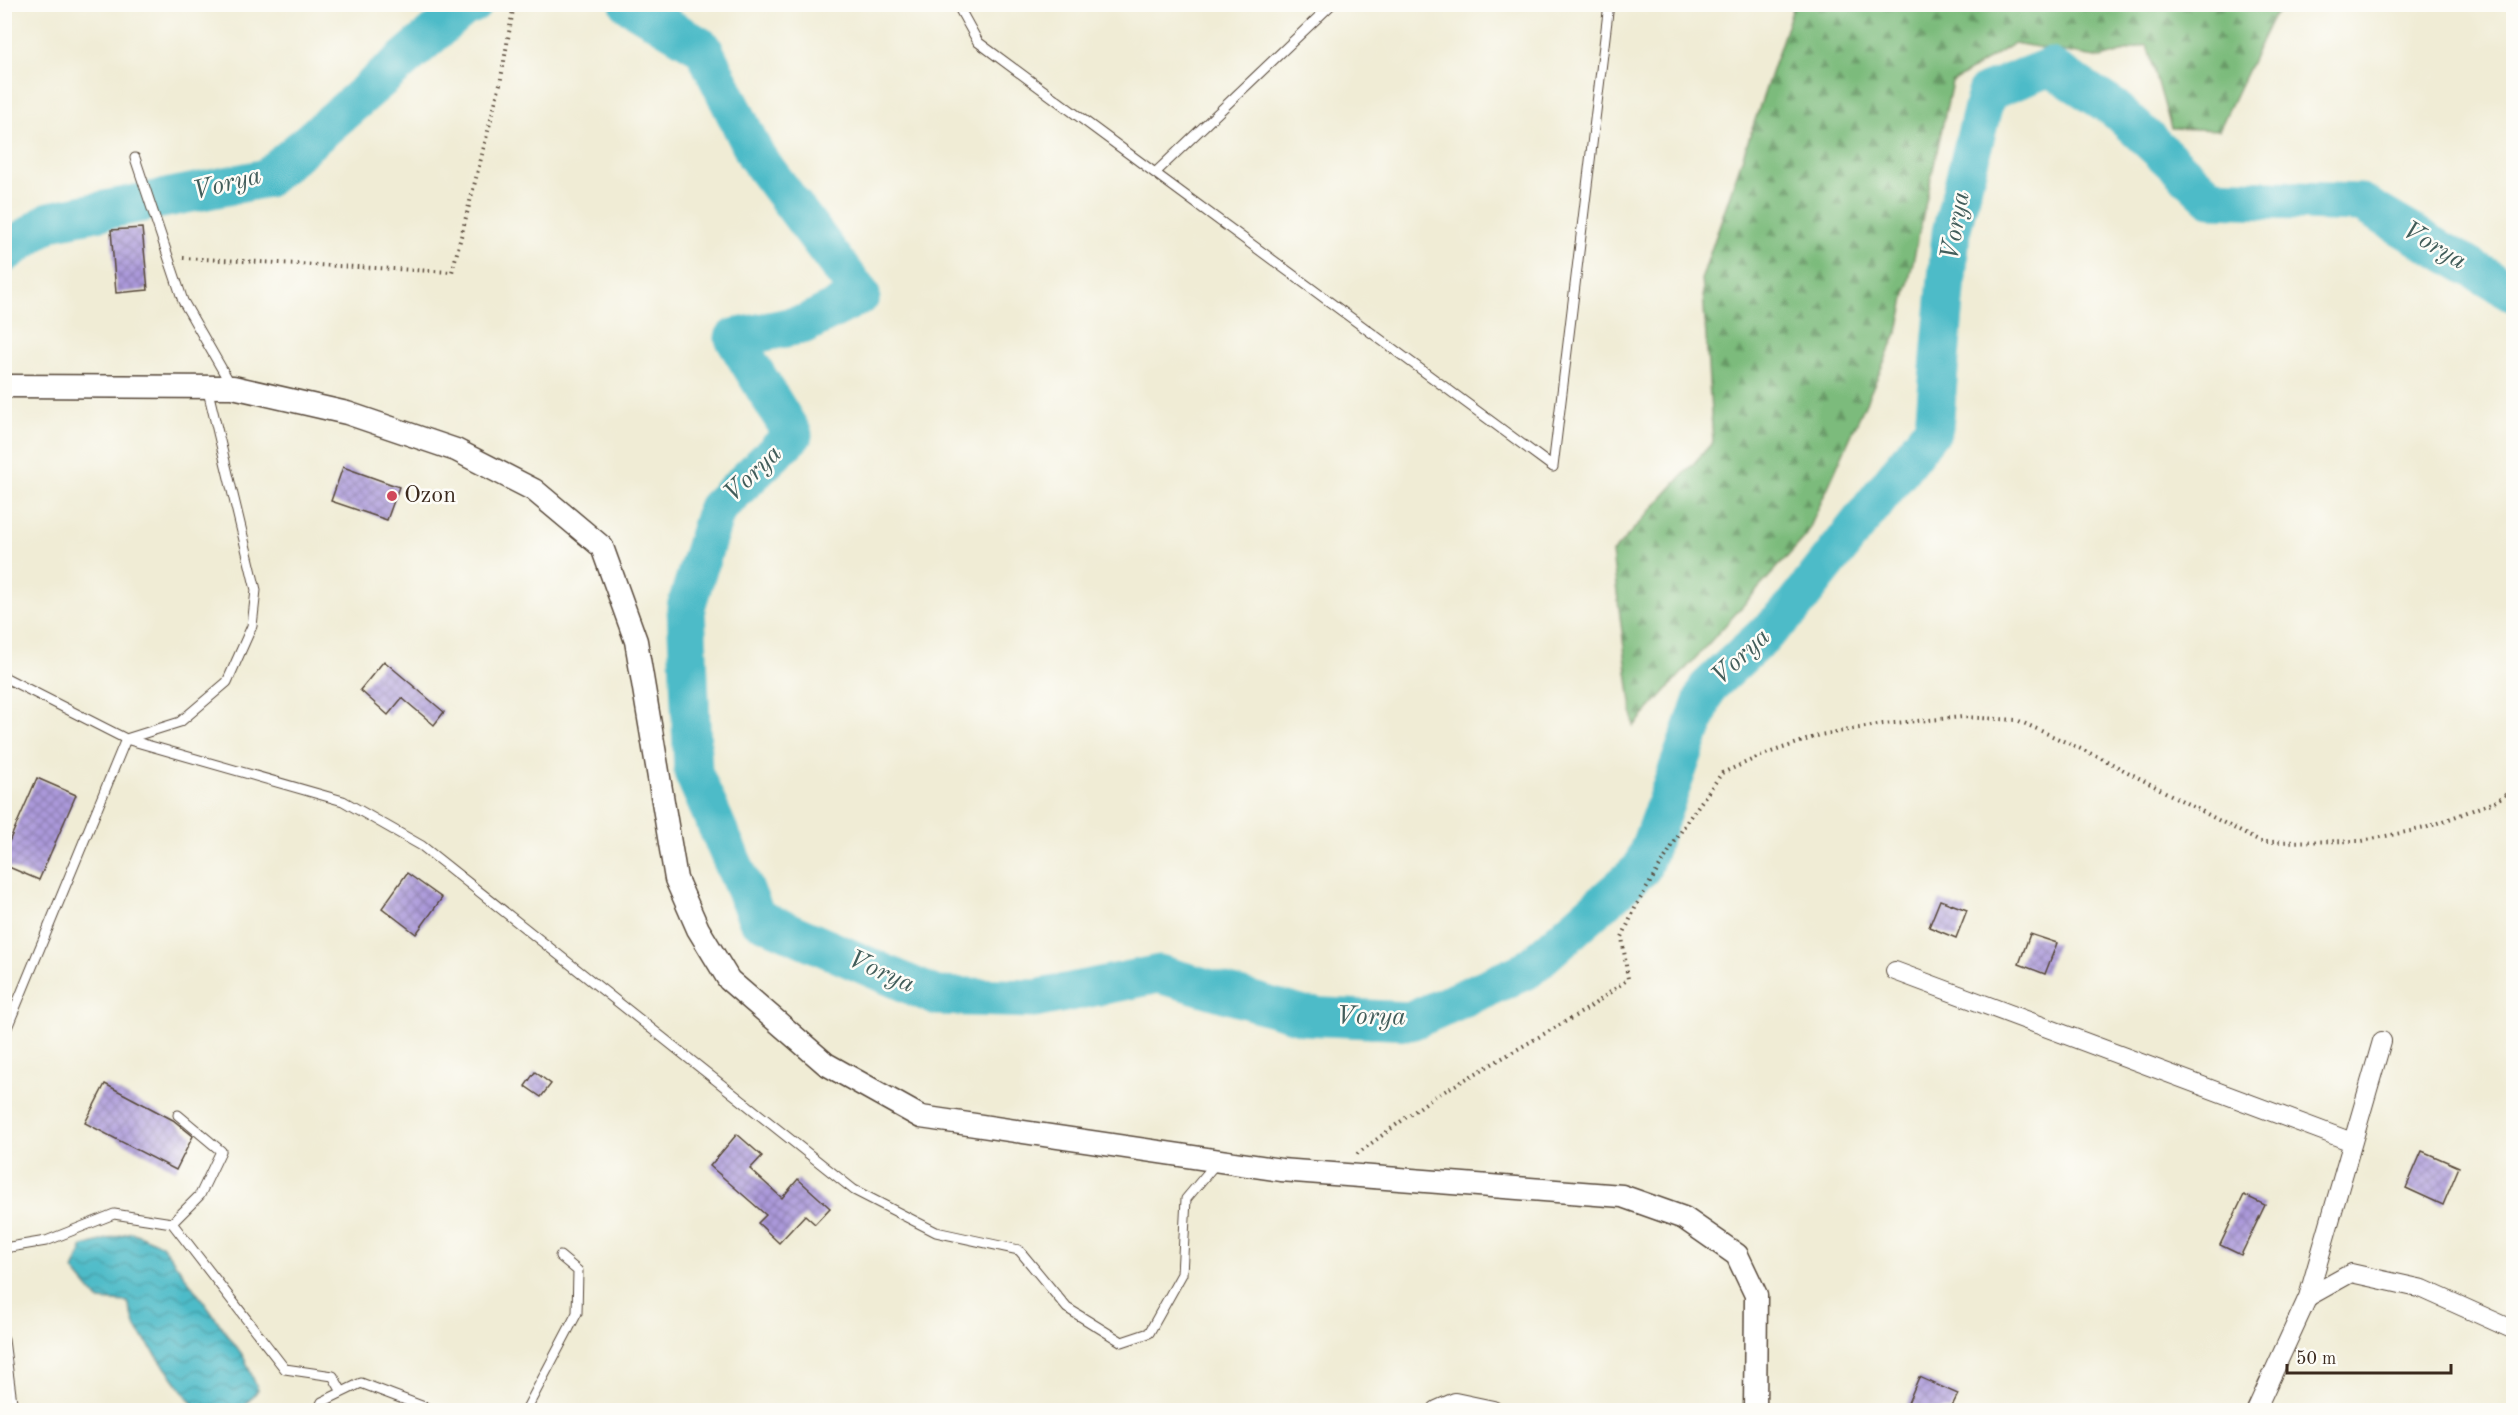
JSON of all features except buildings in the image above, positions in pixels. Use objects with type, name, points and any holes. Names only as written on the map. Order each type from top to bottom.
[{"type":"street","points":[[4,386],[232,387],[347,413],[456,450],[534,490],[602,548],[636,641],[676,879],[694,919],[729,980],[826,1064],[921,1117],[1281,1170],[1622,1196],[1684,1218],[1737,1255],[1756,1295],[1755,1410]]},
{"type":"street","points":[[1895,971],[2352,1142]]},
{"type":"street","points":[[2256,1410],[2308,1297],[2382,1041]]},
{"type":"street","points":[[2308,1297],[2351,1273],[2423,1289],[2514,1330]]},
{"type":"street","points":[[1437,1410],[1455,1402],[1493,1410]]},
{"type":"lane","points":[[957,4],[978,42],[1553,466],[1609,4]]},
{"type":"lane","points":[[1155,173],[1332,4]]},
{"type":"lane","points":[[135,158],[183,301],[232,387]]},
{"type":"lane","points":[[126,739],[180,722],[228,682],[252,626],[256,590],[207,387]]},
{"type":"lane","points":[[4,677],[126,739],[343,801],[422,846],[854,1190],[936,1232],[1019,1250],[1067,1308],[1122,1342],[1149,1334],[1182,1274],[1186,1199],[1218,1161]]},
{"type":"lane","points":[[4,1035],[126,739]]},
{"type":"lane","points":[[172,1223],[200,1195],[221,1151],[178,1115]]},
{"type":"lane","points":[[4,1248],[46,1241],[114,1214],[172,1223],[285,1369],[333,1376],[342,1392]]},
{"type":"lane","points":[[526,1410],[578,1313],[578,1271],[560,1256]]},
{"type":"lane","points":[[4,1340],[13,1410]]},
{"type":"lane","points":[[318,1410],[322,1402],[361,1383],[432,1410]]},
{"type":"path","points":[[170,257],[452,272],[500,84],[514,4]]},
{"type":"path","points":[[1356,1155],[1431,1099],[1589,1008],[1628,979],[1622,937],[1636,904],[1688,820],[1722,774],[1763,755],[1820,735],[1883,724],[1963,717],[2017,720],[2103,759],[2260,842],[2362,841],[2425,828],[2494,802],[2514,789]]},
{"type":"green space","points":[[1794,5],[2284,5],[2272,19],[2219,130],[2171,128],[2147,45],[2101,58],[2014,43],[1952,82],[1898,331],[1806,536],[1634,726],[1612,553],[1713,442],[1702,277]]},
{"type":"water","points":[[131,1232],[162,1245],[244,1357],[258,1390],[241,1410],[197,1410],[136,1328],[128,1302],[98,1300],[73,1270],[83,1246]]},
{"type":"waterway","name":"Vorya","points":[[4,254],[50,221],[267,178],[463,8],[473,4]]},
{"type":"waterway","name":"Vorya","points":[[629,4],[703,48],[756,156],[861,295],[805,324],[734,338],[793,435],[717,508],[686,607],[693,772],[757,918],[936,996],[1035,999],[1159,974],[1304,1016],[1411,1021],[1527,970],[1642,868],[1707,688],[1791,610],[1934,427],[1951,232],[1987,92],[2050,67],[2114,108],[2211,198],[2361,203],[2514,293]]},
{"type":"place","name":"Ozon","points":[[392,496]]}]
